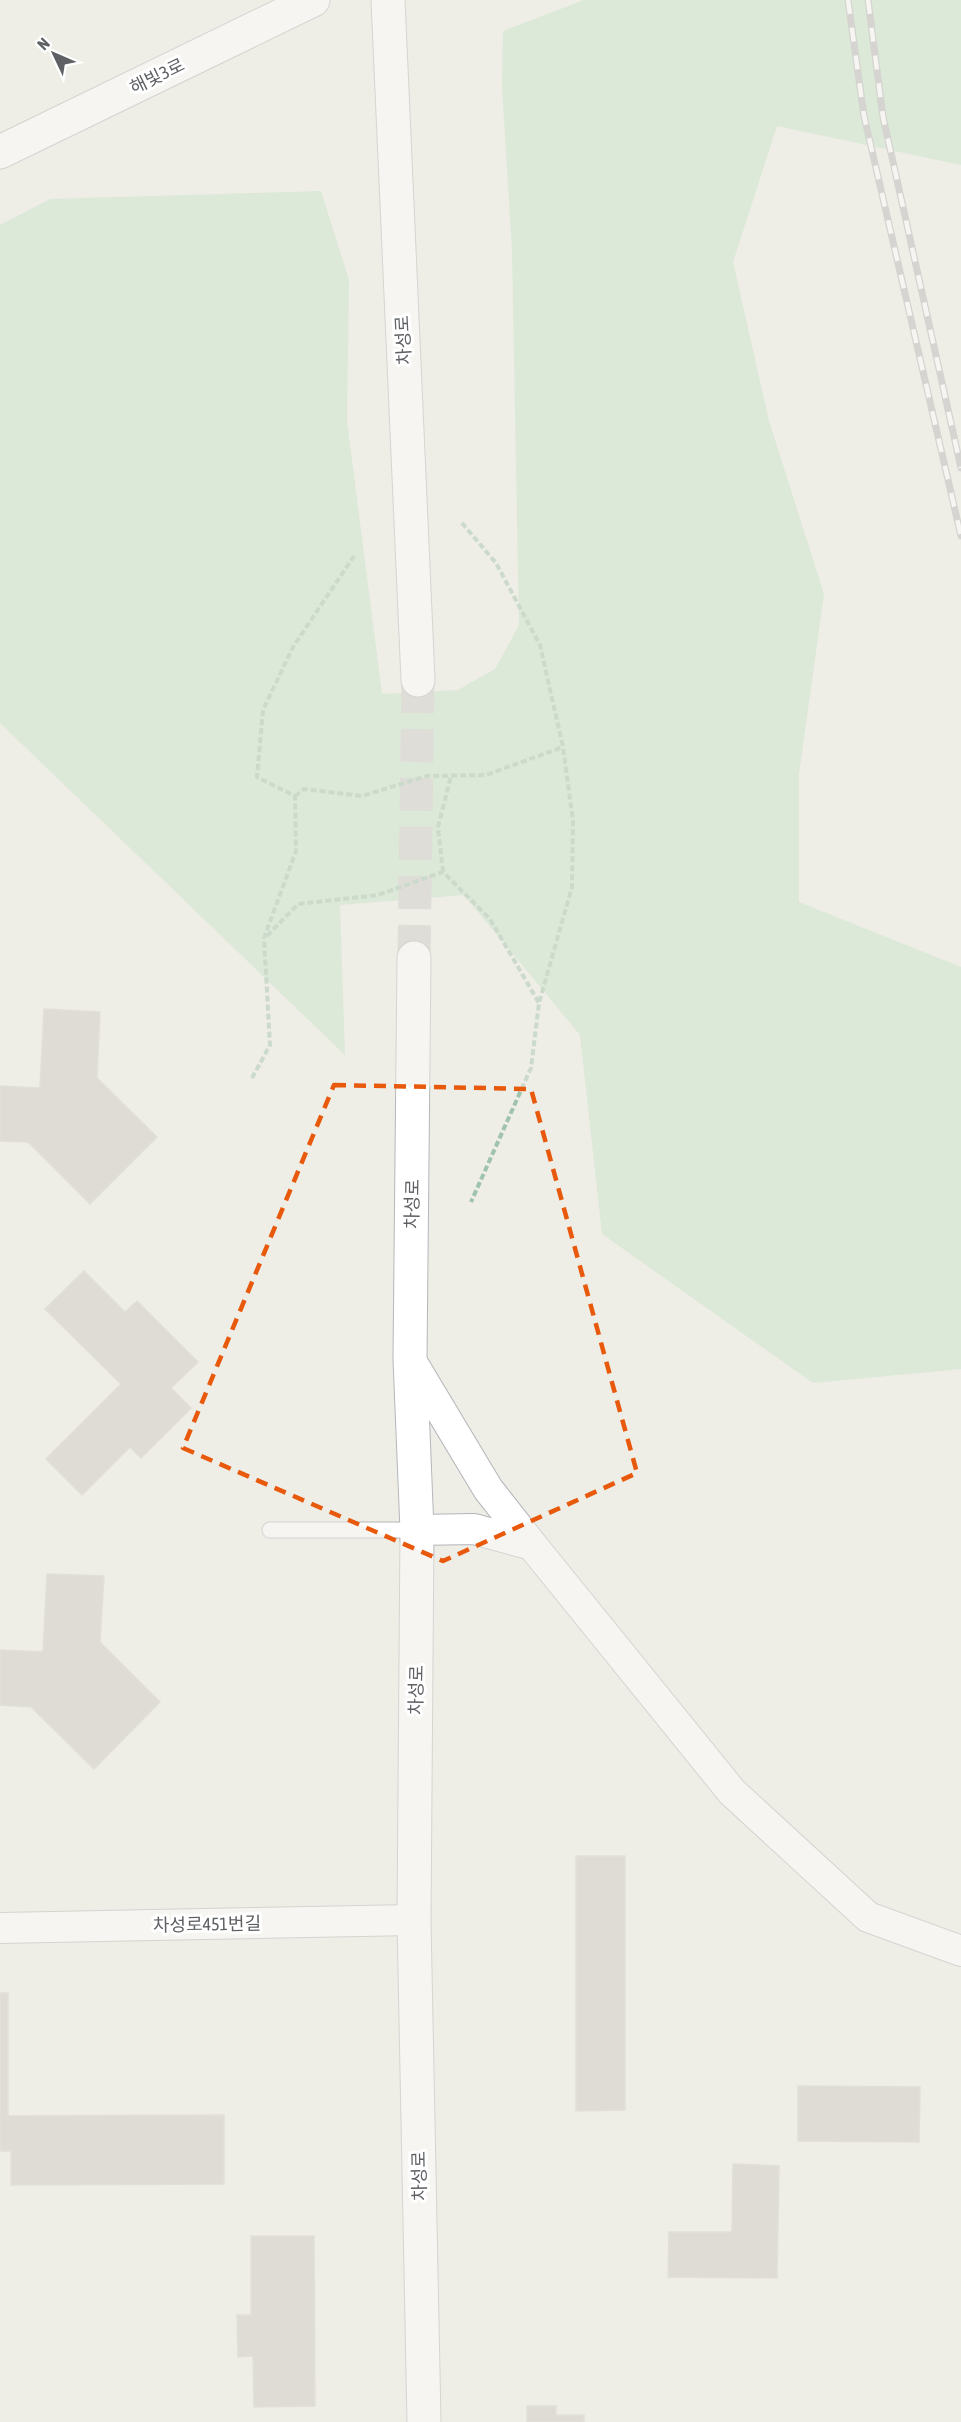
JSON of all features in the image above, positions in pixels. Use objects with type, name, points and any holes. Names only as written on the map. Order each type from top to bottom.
[{"type":"main road","name":"해빛3로","points":[[0,152],[314,0]]},
{"type":"main road","name":"차성로","points":[[388,0],[418,680]]},
{"type":"main road","name":"차성로","points":[[414,958],[410,1359],[417,1530],[414,1920],[424,2422]]},
{"type":"street","points":[[410,1359],[489,1489],[732,1792],[868,1917],[961,1951]]},
{"type":"street","points":[[417,1530],[474,1528],[532,1545]]},
{"type":"street","name":"차성로451번길","points":[[0,1928],[414,1920]]},
{"type":"lane","points":[[270,1530],[417,1530]]},
{"type":"path","points":[[462,523],[496,563],[540,645],[563,747],[573,821],[572,887],[539,1003],[531,1068],[471,1202]]},
{"type":"path","points":[[295,796],[257,777],[262,710],[293,647],[354,556]]},
{"type":"path","points":[[295,796],[304,789],[362,796],[427,776],[486,775],[563,747]]},
{"type":"path","points":[[451,776],[438,827],[443,872],[490,919],[539,1003]]},
{"type":"path","points":[[252,1078],[270,1045],[264,938],[296,851],[295,796]]},
{"type":"path","points":[[264,938],[298,904],[378,895],[443,872]]},
{"type":"highlighted area","points":[[334,1085],[531,1089],[637,1473],[443,1561],[183,1448]]},
{"type":"green space","points":[[584,0],[961,0],[961,165],[777,126],[733,262],[769,421],[824,594],[799,774],[799,902],[961,967],[961,1369],[813,1383],[602,1234],[580,1035],[464,895],[340,905],[345,1055],[0,723],[0,225],[50,199],[321,191],[349,280],[347,421],[382,694],[458,690],[495,669],[519,625],[512,250],[502,87],[503,31]]},
{"type":"building","points":[[44,1009],[100,1012],[97,1078],[157,1137],[90,1204],[28,1142],[0,1141],[0,1086],[40,1088]]},
{"type":"building","points":[[84,1271],[125,1312],[137,1301],[198,1362],[171,1388],[191,1408],[141,1458],[130,1447],[82,1495],[46,1459],[121,1384],[45,1309]]},
{"type":"building","points":[[47,1574],[104,1576],[100,1642],[160,1702],[94,1769],[31,1707],[0,1705],[0,1650],[43,1652]]},
{"type":"building","points":[[576,1856],[625,1856],[625,2110],[576,2111]]},
{"type":"building","points":[[0,1993],[8,1993],[8,2116],[224,2115],[224,2184],[11,2185],[11,2151],[0,2151]]},
{"type":"building","points":[[798,2086],[920,2087],[919,2142],[798,2141]]},
{"type":"building","points":[[733,2164],[779,2166],[777,2278],[668,2277],[669,2232],[732,2232]]},
{"type":"building","points":[[251,2236],[314,2236],[315,2406],[254,2407],[253,2356],[238,2357],[237,2315],[251,2315]]},
{"type":"building","points":[[527,2406],[556,2406],[556,2415],[584,2415],[584,2422],[527,2422]]},
{"type":"tunnel","points":[[414,958],[418,680]]},
{"type":"railway","points":[[848,0],[864,116],[961,536]]},
{"type":"railway","points":[[868,0],[883,117],[961,468]]}]
